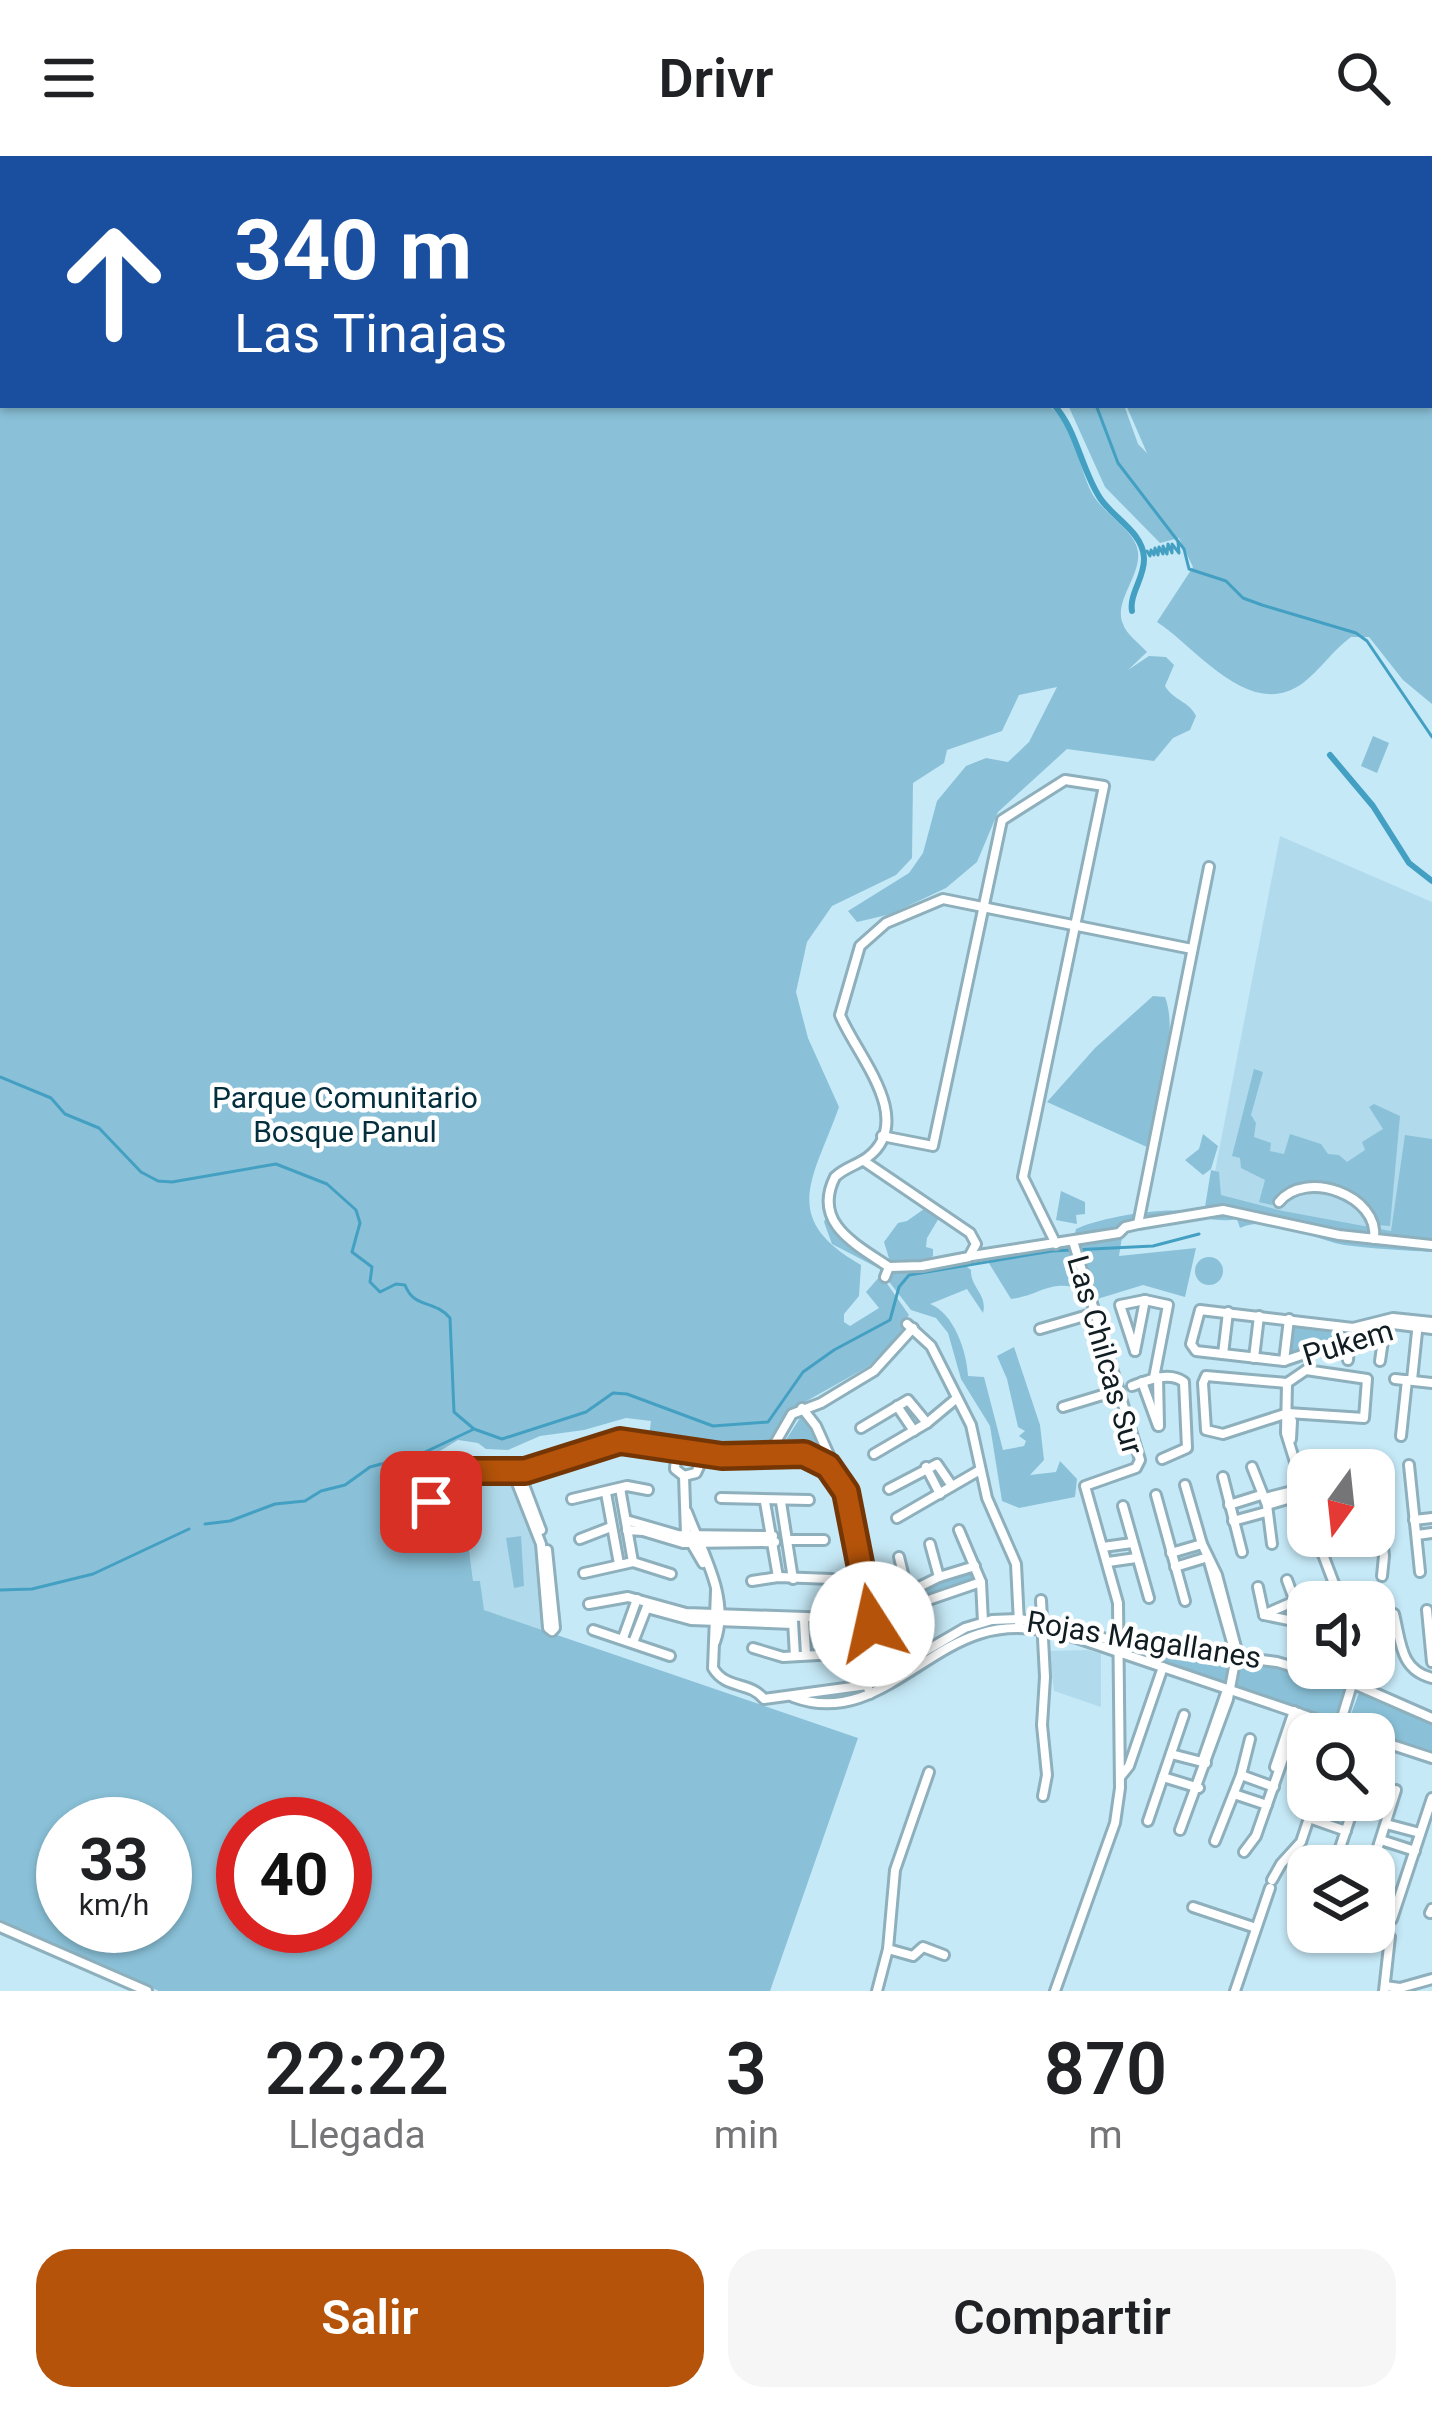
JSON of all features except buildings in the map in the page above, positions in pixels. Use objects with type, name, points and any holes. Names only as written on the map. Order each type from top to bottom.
[{"type":"street","points":[[882,1136],[932,1146],[1003,818],[1064,780],[1100,784],[1106,790],[1023,1177],[1056,1244]]},
{"type":"street","points":[[1138,1224],[1209,867]]},
{"type":"street","points":[[1192,949],[939,900],[886,922],[857,951],[840,1015],[883,1097],[882,1136],[872,1153],[833,1180],[827,1199],[829,1219],[887,1272],[1056,1244],[1075,1247],[1125,1227],[1223,1210],[1374,1239],[1432,1245]]},
{"type":"street","points":[[863,1160],[970,1233],[976,1244],[972,1256]]},
{"type":"street","points":[[1279,1202],[1287,1193],[1302,1189],[1324,1188],[1342,1194],[1370,1216],[1374,1239]]},
{"type":"street","name":"Las Chilcas Sur","points":[[1055,1991],[1115,1822],[1120,1776],[1118,1603],[1086,1483],[1136,1468],[1140,1462],[1075,1247]]},
{"type":"street","points":[[1137,1384],[1160,1426],[1156,1378],[1168,1305],[1145,1300],[1119,1307],[1135,1351],[1145,1300]]},
{"type":"street","name":"Pukem","points":[[1228,1312],[1200,1310],[1192,1349],[1284,1361],[1385,1326],[1418,1324]]},
{"type":"street","points":[[1040,1328],[1095,1312]]},
{"type":"street","points":[[1223,1354],[1228,1312],[1353,1328],[1393,1318],[1432,1326]]},
{"type":"street","points":[[1254,1358],[1259,1316]]},
{"type":"street","points":[[1284,1361],[1289,1319]]},
{"type":"street","points":[[1401,1436],[1418,1324]]},
{"type":"street","points":[[766,1460],[787,1421],[802,1408],[874,1371],[910,1326],[931,1346],[974,1431],[990,1506],[1014,1557],[1019,1624]]},
{"type":"street","points":[[1380,1361],[1385,1326]]},
{"type":"street","points":[[1348,1360],[1350,1338]]},
{"type":"street","points":[[1159,1351],[1174,1376],[1184,1382],[1187,1448],[1162,1459]]},
{"type":"street","points":[[1306,1370],[1363,1376],[1369,1383],[1362,1420],[1288,1413],[1211,1434],[1205,1429],[1203,1381],[1209,1376],[1287,1383],[1306,1370]]},
{"type":"street","points":[[1063,1407],[1174,1376]]},
{"type":"street","points":[[1395,1378],[1432,1383]]},
{"type":"street","points":[[1287,1383],[1294,1449]]},
{"type":"street","points":[[874,1454],[927,1423],[957,1398]]},
{"type":"street","points":[[861,1428],[911,1401],[927,1423]]},
{"type":"street","points":[[897,1406],[914,1431]]},
{"type":"street","points":[[802,1408],[828,1450],[839,1479],[858,1538],[871,1621],[880,1636],[902,1648],[925,1648]]},
{"type":"street","points":[[517,1475],[626,1441],[811,1465],[834,1486],[852,1551],[868,1690]]},
{"type":"street","points":[[418,1497],[430,1498],[470,1471],[517,1475],[624,1445],[702,1459],[766,1460],[799,1454],[823,1463],[839,1479]]},
{"type":"street","points":[[823,1463],[828,1450]]},
{"type":"street","points":[[676,1455],[674,1467],[684,1476],[692,1538],[716,1591],[717,1617]]},
{"type":"street","points":[[684,1476],[696,1473],[702,1459]]},
{"type":"street","points":[[1409,1465],[1420,1572]]},
{"type":"street","points":[[889,1489],[926,1467],[941,1466],[952,1486]]},
{"type":"street","points":[[926,1467],[940,1494]]},
{"type":"street","points":[[1252,1467],[1272,1544]]},
{"type":"street","points":[[896,1518],[980,1470]]},
{"type":"street","points":[[517,1475],[546,1542],[552,1631],[541,1544],[517,1475]]},
{"type":"street","points":[[1223,1477],[1242,1552]]},
{"type":"street","points":[[572,1499],[635,1485],[648,1490]]},
{"type":"street","points":[[1180,1830],[1199,1788],[1237,1654],[1217,1575],[1202,1544],[1185,1485]]},
{"type":"street","points":[[620,1487],[634,1562]]},
{"type":"street","points":[[606,1493],[619,1564]]},
{"type":"street","points":[[1156,1495],[1185,1601]]},
{"type":"street","points":[[721,1498],[809,1500]]},
{"type":"street","points":[[1228,1504],[1287,1499]]},
{"type":"street","points":[[765,1502],[778,1577]]},
{"type":"street","points":[[781,1502],[794,1579]]},
{"type":"street","points":[[1233,1521],[1265,1503]]},
{"type":"street","points":[[1123,1506],[1149,1598]]},
{"type":"street","points":[[1414,1520],[1432,1518]]},
{"type":"street","points":[[626,1525],[692,1538],[774,1539]]},
{"type":"street","points":[[580,1539],[611,1527]]},
{"type":"street","points":[[959,1530],[981,1582],[982,1622]]},
{"type":"street","points":[[1417,1534],[1432,1533]]},
{"type":"street","points":[[789,1540],[824,1540]]},
{"type":"street","points":[[1103,1547],[1132,1543]]},
{"type":"street","points":[[930,1544],[940,1577]]},
{"type":"street","points":[[1171,1553],[1202,1544]]},
{"type":"street","points":[[899,1557],[908,1598],[916,1606],[981,1582]]},
{"type":"street","points":[[1175,1567],[1208,1557]]},
{"type":"street","points":[[1382,1576],[1383,1557]]},
{"type":"street","points":[[1108,1562],[1136,1558]]},
{"type":"street","points":[[584,1573],[634,1562],[670,1574]]},
{"type":"street","points":[[908,1598],[940,1577],[975,1566]]},
{"type":"street","points":[[752,1581],[778,1577],[832,1580]]},
{"type":"street","points":[[1258,1587],[1264,1615]]},
{"type":"street","points":[[622,1638],[637,1599]]},
{"type":"street","points":[[590,1604],[637,1599],[682,1619],[834,1618]]},
{"type":"street","points":[[1041,1600],[1047,1775],[1043,1796]]},
{"type":"street","points":[[634,1641],[648,1605]]},
{"type":"street","points":[[1264,1615],[1287,1605]]},
{"type":"street","points":[[1418,1670],[1432,1663],[1427,1610]]},
{"type":"street","points":[[1264,1615],[1287,1620]]},
{"type":"street","name":"Rojas Magallanes","points":[[717,1617],[712,1668],[719,1678],[752,1688],[762,1697],[792,1696],[820,1703],[905,1678],[968,1638],[1019,1624]]},
{"type":"street","points":[[1395,1619],[1403,1658],[1432,1678]]},
{"type":"street","points":[[797,1620],[806,1655]]},
{"type":"street","points":[[795,1656],[797,1620]]},
{"type":"street","name":"Rojas Magallanes","points":[[868,1690],[925,1648],[982,1622],[1040,1625],[1120,1647],[1162,1667],[1296,1712]]},
{"type":"street","points":[[593,1630],[670,1656]]},
{"type":"street","points":[[864,1645],[869,1637],[880,1636]]},
{"type":"street","name":"Rojas Magallanes","points":[[1120,1647],[1237,1654],[1287,1664]]},
{"type":"street","points":[[753,1648],[778,1657],[838,1654]]},
{"type":"street","points":[[1120,1776],[1130,1766],[1162,1667]]},
{"type":"street","name":"Rojas Magallanes","points":[[1363,1689],[1432,1717]]},
{"type":"street","points":[[1244,1852],[1256,1836],[1296,1712]]},
{"type":"street","points":[[1148,1821],[1184,1715]]},
{"type":"street","points":[[1215,1841],[1250,1739]]},
{"type":"street","points":[[1395,1746],[1432,1759]]},
{"type":"street","points":[[1171,1754],[1204,1763]]},
{"type":"street","points":[[878,1991],[895,1870],[928,1772]]},
{"type":"street","points":[[1241,1775],[1271,1786]]},
{"type":"street","points":[[1163,1777],[1199,1788]]},
{"type":"street","points":[[1379,1845],[1396,1790]]},
{"type":"street","points":[[1234,1794],[1267,1806]]},
{"type":"street","points":[[1395,1910],[1432,1798]]},
{"type":"street","points":[[1235,1991],[1271,1884],[1280,1864],[1300,1842],[1308,1821]]},
{"type":"street","points":[[1318,1821],[1346,1831]]},
{"type":"street","points":[[1341,1845],[1349,1821]]},
{"type":"street","points":[[1386,1823],[1420,1833]]},
{"type":"street","points":[[1381,1840],[1415,1851]]},
{"type":"street","points":[[1193,1907],[1256,1928]]},
{"type":"street","points":[[0,1927],[147,1991]]},
{"type":"street","points":[[887,1949],[913,1957],[923,1947],[944,1955]]},
{"type":"street","points":[[1388,1953],[1384,1989],[1432,1979]]},
{"type":"shaded area","points":[[1280,836],[1432,902],[1432,1240],[1209,1202]]},
{"type":"shaded area","points":[[513,1482],[536,1543],[543,1630],[483,1610],[480,1581],[473,1581],[468,1540],[478,1538],[472,1483]]},
{"type":"shaded area","points":[[1037,1633],[1047,1635],[1049,1651],[1101,1654],[1101,1707],[1054,1691],[1049,1652],[1050,1759],[1041,1758],[1036,1718],[1042,1679]]},
{"type":"green space","name":"Parque Comunitario Bosque Panul","points":[[0,408],[1051,408],[1069,433],[1093,495],[1136,544],[1138,561],[1121,616],[1127,631],[1147,652],[1128,670],[1149,656],[1166,657],[1174,665],[1165,686],[1196,716],[1190,730],[1173,738],[1154,761],[1067,749],[998,812],[977,862],[946,888],[891,914],[857,922],[848,911],[909,873],[923,853],[937,801],[966,766],[986,758],[1008,762],[1029,742],[1057,687],[1019,695],[1002,731],[947,750],[944,763],[913,783],[912,858],[896,875],[832,906],[807,942],[796,992],[808,1038],[839,1107],[813,1176],[811,1213],[835,1248],[861,1265],[859,1296],[844,1314],[844,1322],[850,1326],[879,1308],[866,1292],[881,1275],[909,1315],[902,1323],[907,1328],[869,1366],[787,1412],[764,1451],[701,1449],[649,1437],[651,1421],[626,1418],[540,1436],[508,1450],[458,1440],[417,1465],[421,1474],[416,1501],[422,1509],[404,1512],[411,1540],[437,1535],[432,1508],[472,1483],[479,1539],[468,1541],[473,1581],[480,1581],[484,1610],[858,1738],[770,1991],[159,1991],[71,1953],[192,1953],[192,1797],[36,1797],[36,1938],[0,1922]]},
{"type":"green space","points":[[1069,408],[1125,408],[1138,444],[1147,453],[1127,408],[1432,408],[1432,704],[1403,680],[1369,637],[1351,637],[1303,683],[1283,693],[1263,694],[1225,677],[1157,622],[1193,567],[1179,538],[1160,543],[1105,487]]},
{"type":"green space","points":[[1373,736],[1389,743],[1377,773],[1361,766]]},
{"type":"green space","points":[[1153,996],[1165,997],[1170,1031],[1147,1147],[1047,1102],[1095,1048]]},
{"type":"green space","points":[[1254,1069],[1263,1072],[1251,1115],[1256,1123],[1254,1137],[1271,1143],[1270,1151],[1284,1154],[1290,1134],[1321,1144],[1328,1154],[1347,1162],[1365,1150],[1362,1142],[1383,1129],[1369,1107],[1374,1104],[1400,1116],[1390,1226],[1378,1225],[1358,1203],[1328,1189],[1296,1188],[1272,1205],[1259,1202],[1265,1180],[1241,1168],[1240,1158],[1232,1156]]},
{"type":"green space","points":[[1203,1134],[1218,1146],[1211,1169],[1203,1175],[1185,1160],[1199,1149]]},
{"type":"green space","points":[[1405,1135],[1432,1139],[1432,1252],[1344,1245],[1265,1224],[1240,1228],[1237,1219],[1163,1220],[1094,1232],[1089,1239],[1074,1238],[1076,1229],[1120,1216],[1176,1210],[1201,1215],[1213,1210],[1205,1207],[1211,1170],[1219,1172],[1221,1195],[1391,1231]]},
{"type":"green space","points":[[1061,1191],[1085,1202],[1085,1214],[1076,1215],[1077,1224],[1056,1220]]},
{"type":"green space","points":[[924,1209],[939,1218],[927,1238],[926,1247],[933,1249],[933,1256],[920,1263],[891,1265],[884,1242],[898,1223]]},
{"type":"green space","points":[[827,1215],[842,1236],[885,1263],[882,1270],[832,1244],[824,1222]]},
{"type":"green space","points":[[1122,1237],[1119,1256],[1196,1248],[1185,1297],[1143,1285],[1094,1300],[1078,1245]]},
{"type":"green space","points":[[1071,1247],[1082,1289],[1053,1287],[1011,1299],[987,1260]]},
{"type":"green space","points":[[1209,1257],[1219,1261],[1223,1271],[1219,1281],[1209,1285],[1199,1281],[1195,1271],[1199,1261]]},
{"type":"green space","points":[[960,1261],[971,1270],[983,1313],[967,1289],[930,1304],[958,1334],[968,1376],[984,1377],[1003,1450],[1024,1446],[1026,1441],[1019,1436],[1025,1431],[1018,1427],[997,1356],[1014,1347],[1040,1425],[1044,1460],[1030,1475],[1056,1472],[1060,1461],[1077,1479],[1075,1497],[1019,1508],[1002,1501],[990,1426],[961,1379],[948,1333],[936,1318],[911,1310],[887,1279],[889,1269]]},
{"type":"green space","points":[[1397,1322],[1287,1359],[1291,1324],[1356,1329]]},
{"type":"green space","points":[[802,1415],[826,1457],[805,1449],[780,1449]]},
{"type":"green space","points":[[521,1536],[524,1586],[514,1588],[506,1538]]},
{"type":"green space","points":[[975,1570],[975,1581],[913,1601],[911,1594]]},
{"type":"green space","points":[[872,1638],[912,1651],[900,1663],[870,1677]]},
{"type":"green space","points":[[1127,1646],[1235,1658],[1226,1685],[1126,1652]]},
{"type":"green space","points":[[1244,1658],[1287,1670],[1287,1689],[1347,1689],[1341,1713],[1317,1713],[1234,1684]]},
{"type":"green space","points":[[1360,1690],[1432,1720],[1432,1754],[1395,1741],[1395,1713],[1351,1713]]},
{"type":"waterway","points":[[1056,408],[1100,498],[1142,549],[1144,565],[1132,611]]},
{"type":"waterway","points":[[1097,408],[1118,463],[1184,549],[1189,569],[1226,581],[1243,598],[1356,633],[1367,641],[1432,737]]},
{"type":"waterway","points":[[1147,551],[1154,555],[1155,548],[1158,555],[1159,547],[1163,554],[1163,546],[1167,554],[1168,544],[1172,553],[1172,544],[1179,553],[1178,542]]},
{"type":"waterway","points":[[1330,755],[1373,806],[1409,863],[1432,881]]},
{"type":"waterway","points":[[0,1077],[51,1098],[65,1114],[99,1128],[141,1172],[158,1181],[276,1164],[327,1184],[356,1210],[360,1223],[352,1252],[372,1267],[370,1282],[380,1292],[405,1285],[414,1298],[450,1318],[454,1412],[474,1429],[502,1439],[586,1412],[613,1393],[713,1426],[768,1422],[803,1372],[890,1320],[899,1287],[909,1275],[1052,1251],[1153,1246],[1199,1234]]},
{"type":"waterway","points":[[205,1524],[230,1521],[275,1504],[305,1501],[345,1485],[370,1467],[423,1453],[472,1430]]},
{"type":"waterway","points":[[0,1590],[32,1589],[93,1574],[189,1529]]},
{"type":"route","points":[[431,1502],[430,1498],[470,1471],[525,1471],[620,1441],[748,1458],[804,1454],[828,1466],[846,1492],[872,1624]]}]
